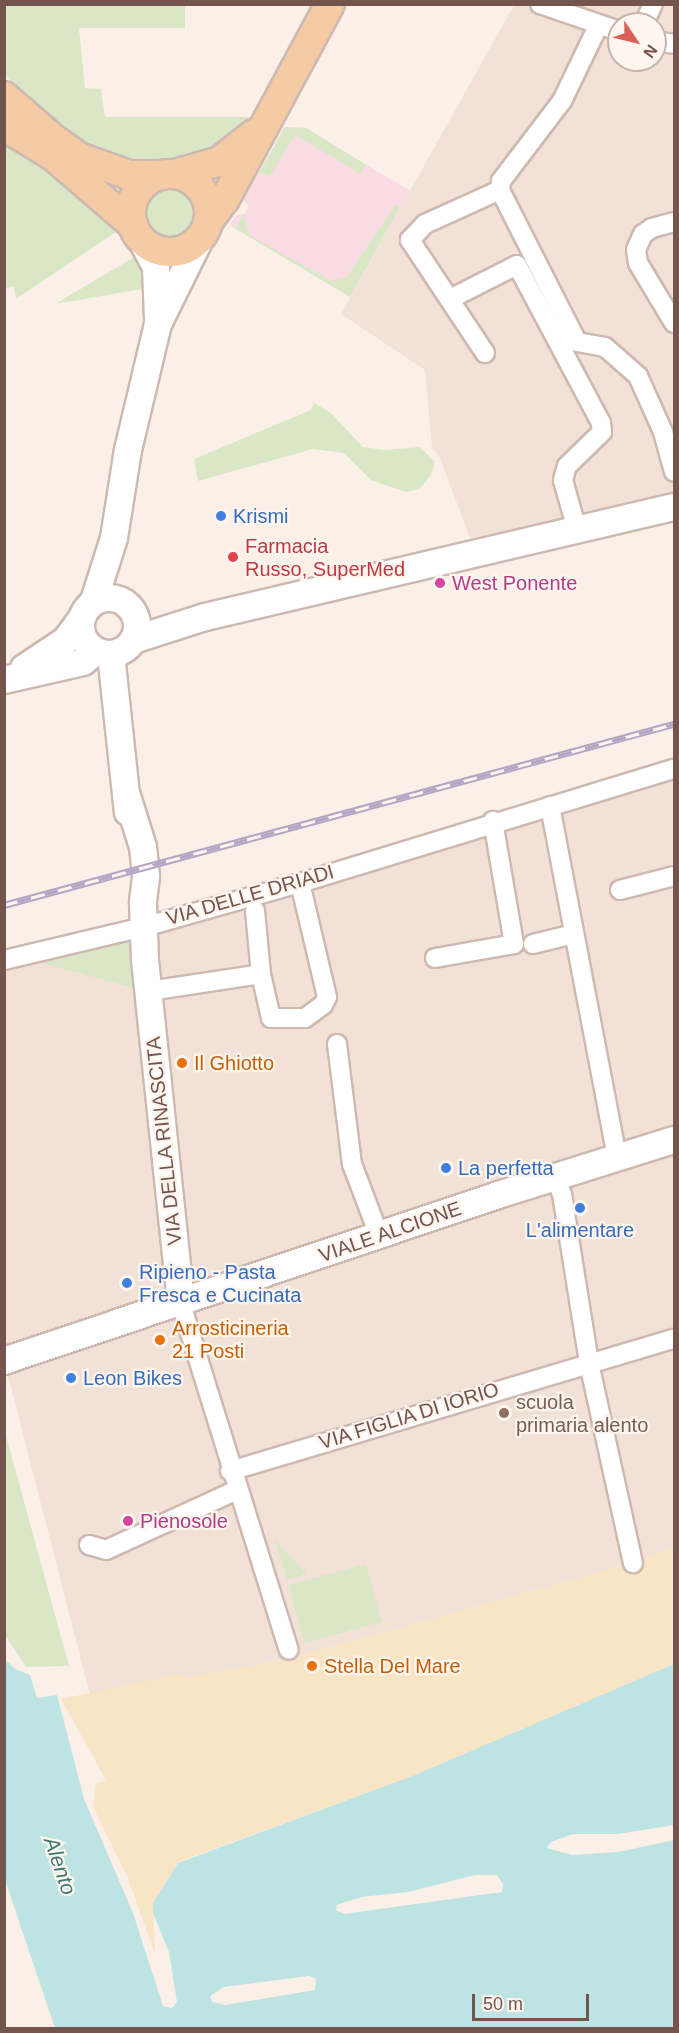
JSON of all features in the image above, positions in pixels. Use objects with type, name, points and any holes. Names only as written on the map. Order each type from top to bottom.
[{"type":"main road","points":[[103,653],[83,639],[87,611],[112,544],[128,450],[158,324],[204,231],[268,120],[330,4]]},
{"type":"main road","points":[[4,96],[55,140],[81,158],[129,175],[167,175],[198,185],[207,202],[204,231],[189,247],[164,252],[137,232],[53,156],[4,126]]},
{"type":"main road","points":[[158,324],[156,267],[137,232],[134,200],[149,180],[218,162],[268,120]]},
{"type":"main road","points":[[133,640],[205,617],[675,507]]},
{"type":"main road","points":[[5,680],[83,662],[103,653],[124,650],[133,640],[137,621],[124,602],[112,544]]},
{"type":"main road","points":[[5,680],[66,640],[87,611],[102,598],[124,602],[157,615],[205,617]]},
{"type":"main road","name":"VIA DELLA RINASCITA","points":[[103,653],[127,796],[129,849],[143,915],[148,991],[181,1304]]},
{"type":"main road","name":"VIALE ALCIONE","points":[[4,1361],[181,1304],[555,1176],[675,1140]]},
{"type":"street","points":[[540,4],[607,27]]},
{"type":"street","points":[[598,24],[562,101],[501,181],[500,190],[577,342],[604,347],[638,376],[663,432],[675,472]]},
{"type":"street","points":[[485,353],[410,240],[425,224],[500,190]]},
{"type":"street","points":[[675,222],[652,228],[643,234],[636,250],[638,263],[675,323]]},
{"type":"street","points":[[450,299],[517,265],[601,423],[602,432],[567,466],[563,480],[577,530]]},
{"type":"street","name":"VIA DELLE DRIADI","points":[[4,960],[143,915],[300,883],[493,821],[675,769]]},
{"type":"street","points":[[550,806],[616,1156]]},
{"type":"street","points":[[435,958],[514,944],[493,821]]},
{"type":"street","points":[[620,890],[675,876]]},
{"type":"street","points":[[255,911],[261,974],[271,1018],[305,1018],[323,1005],[327,997],[300,883]]},
{"type":"street","points":[[534,944],[574,934]]},
{"type":"street","points":[[148,991],[261,974]]},
{"type":"street","points":[[337,1044],[352,1164],[379,1235]]},
{"type":"street","points":[[555,1176],[562,1194],[589,1363],[633,1563]]},
{"type":"street","name":"VIA DELLA RINASCITA","points":[[181,1304],[230,1471],[289,1650]]},
{"type":"street","name":"VIA FIGLIA DI IORIO","points":[[230,1471],[675,1339]]},
{"type":"street","points":[[89,1545],[106,1550],[237,1491]]},
{"type":"shaded area","points":[[514,5],[674,5],[674,511],[470,538],[439,456],[432,448],[425,370],[341,314]]},
{"type":"shaded area","points":[[285,127],[306,128],[410,191],[350,297],[230,225],[235,216],[244,214],[249,207],[243,200]]},
{"type":"shaded area","points":[[674,771],[674,1547],[633,1563],[292,1658],[185,1678],[180,1674],[90,1695],[5,1364],[4,963]]},
{"type":"green space","points":[[4,5],[185,5],[185,28],[79,28],[85,88],[101,89],[105,117],[260,117],[240,137],[186,163],[131,164],[95,152],[27,102],[5,74]]},
{"type":"green space","points":[[285,127],[306,128],[366,165],[361,174],[295,135],[270,176],[259,173]]},
{"type":"green space","points":[[4,132],[117,220],[116,232],[16,299],[14,287],[5,288]]},
{"type":"green space","points":[[165,189],[175,189],[187,196],[194,208],[194,218],[187,230],[175,237],[165,237],[150,226],[146,218],[146,208],[157,193]]},
{"type":"green space","points":[[396,204],[400,207],[350,297],[236,229],[244,214],[249,235],[331,281],[346,278]]},
{"type":"green space","points":[[136,256],[144,263],[148,288],[55,304]]},
{"type":"green space","points":[[314,403],[331,413],[363,447],[384,450],[420,447],[435,462],[431,475],[419,489],[406,492],[371,480],[344,453],[313,449],[198,481],[194,459],[311,410]]},
{"type":"green space","points":[[132,941],[138,989],[42,963]]},
{"type":"green space","points":[[5,1432],[69,1666],[26,1667],[5,1635]]},
{"type":"green space","points":[[275,1540],[307,1574],[287,1580]]},
{"type":"green space","points":[[366,1564],[382,1622],[304,1643],[289,1585]]},
{"type":"sand","points":[[674,1547],[674,1664],[415,1775],[178,1862],[153,1903],[155,1954],[127,1876],[93,1807],[96,1784],[106,1780],[61,1699],[180,1674],[185,1678],[292,1658],[633,1563]]},
{"type":"water","name":"Alento","points":[[4,1658],[15,1669],[30,1675],[37,1698],[57,1695],[84,1799],[133,1913],[163,2006],[172,2008],[177,2002],[169,1952],[153,1913],[153,1903],[178,1863],[415,1775],[674,1664],[674,2028],[55,2028],[5,1880]]},
{"type":"pier","points":[[674,1825],[674,1840],[618,1852],[572,1855],[547,1848],[551,1842],[573,1834],[618,1834]]},
{"type":"pier","points":[[475,1875],[497,1875],[503,1884],[502,1892],[344,1914],[336,1910],[337,1905],[361,1897],[408,1892]]},
{"type":"pier","points":[[309,1976],[316,1979],[315,1990],[225,2005],[212,2002],[210,1996],[224,1987]]},
{"type":"railway","points":[[4,905],[674,724]]},
{"type":"place","name":"Krismi","points":[[221,516]]},
{"type":"place","name":"Farmacia Russo, SuperMed","points":[[233,557]]},
{"type":"place","name":"West Ponente","points":[[440,583]]},
{"type":"place","name":"Il Ghiotto","points":[[182,1063]]},
{"type":"place","name":"La perfetta","points":[[446,1168]]},
{"type":"place","name":"L'alimentare","points":[[580,1208]]},
{"type":"place","name":"Ripieno - Pasta Fresca e Cucinata","points":[[127,1283]]},
{"type":"place","name":"Arrosticineria 21 Posti","points":[[160,1340]]},
{"type":"place","name":"Leon Bikes","points":[[71,1378]]},
{"type":"place","name":"scuola primaria alento","points":[[504,1413]]},
{"type":"place","name":"Pienosole","points":[[128,1521]]},
{"type":"place","name":"Stella Del Mare","points":[[312,1666]]}]
